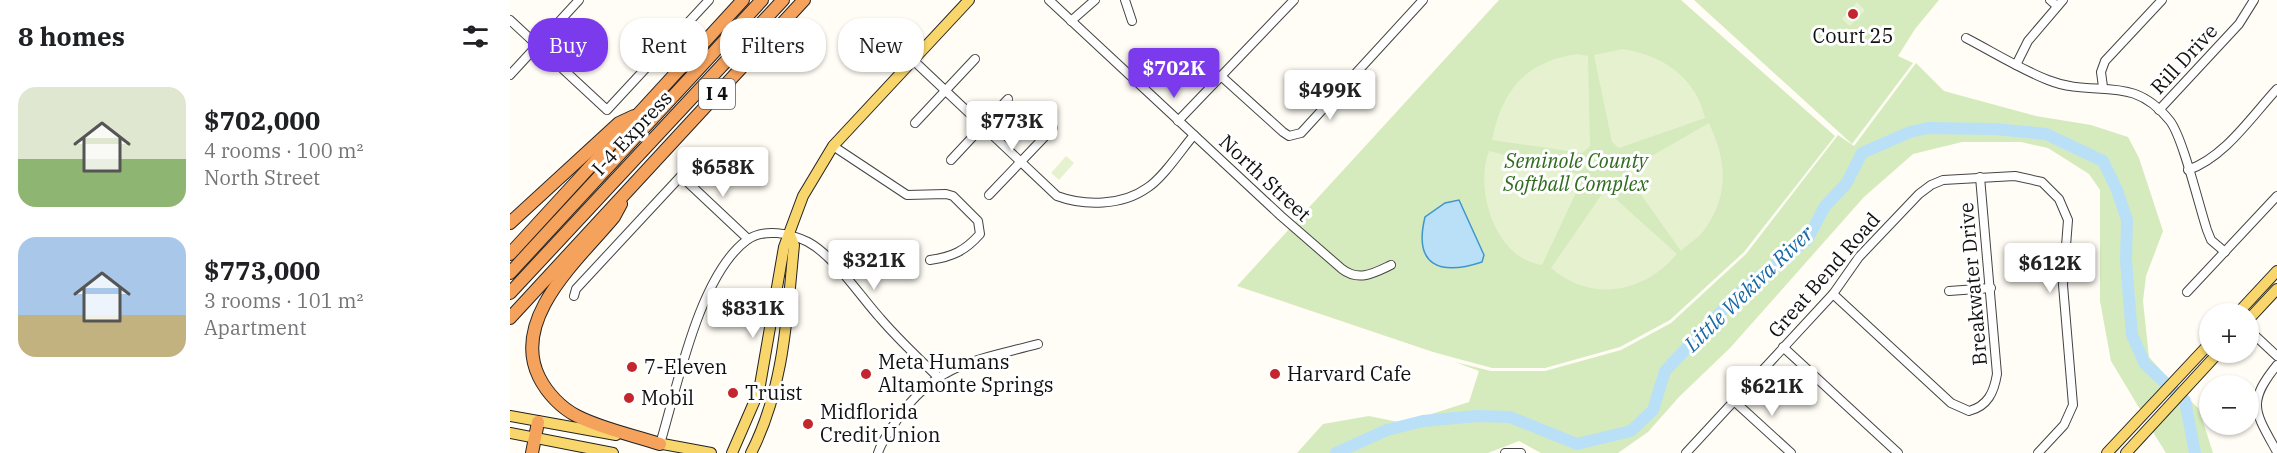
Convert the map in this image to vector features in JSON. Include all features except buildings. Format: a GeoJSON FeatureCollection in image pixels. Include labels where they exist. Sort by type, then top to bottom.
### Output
{"type":"FeatureCollection","features":[{"type":"Feature","properties":{"kind":"highway","name":"I 4"},"geometry":{"type":"LineString","coordinates":[[510,254],[743,0]]}},
{"type":"Feature","properties":{"kind":"highway","name":"I-4 Express"},"geometry":{"type":"LineString","coordinates":[[510,273],[762,0]]}},
{"type":"Feature","properties":{"kind":"highway","name":"I-4 Express"},"geometry":{"type":"LineString","coordinates":[[510,293],[783,0]]}},
{"type":"Feature","properties":{"kind":"highway","name":"I 4"},"geometry":{"type":"LineString","coordinates":[[510,318],[804,0]]}},
{"type":"Feature","properties":{"kind":"highway"},"geometry":{"type":"LineString","coordinates":[[510,223],[619,123],[638,115]]}},
{"type":"Feature","properties":{"kind":"highway"},"geometry":{"type":"LineString","coordinates":[[630,187],[614,217],[541,308],[534,323],[531,351],[534,367],[543,386],[571,413],[597,424],[660,444]]}},
{"type":"Feature","properties":{"kind":"highway"},"geometry":{"type":"LineString","coordinates":[[532,453],[538,422]]}},
{"type":"Feature","properties":{"kind":"main road"},"geometry":{"type":"LineString","coordinates":[[924,48],[969,0]]}},
{"type":"Feature","properties":{"kind":"main road"},"geometry":{"type":"LineString","coordinates":[[732,453],[759,391],[784,247],[803,196],[833,146],[902,72]]}},
{"type":"Feature","properties":{"kind":"main road"},"geometry":{"type":"LineString","coordinates":[[751,453],[772,404],[784,340],[794,245],[790,235]]}},
{"type":"Feature","properties":{"kind":"main road"},"geometry":{"type":"LineString","coordinates":[[2247,303],[2277,271]]}},
{"type":"Feature","properties":{"kind":"main road"},"geometry":{"type":"LineString","coordinates":[[2259,308],[2277,289]]}},
{"type":"Feature","properties":{"kind":"main road"},"geometry":{"type":"LineString","coordinates":[[2107,453],[2199,354]]}},
{"type":"Feature","properties":{"kind":"main road"},"geometry":{"type":"LineString","coordinates":[[2126,453],[2208,363]]}},
{"type":"Feature","properties":{"kind":"main road"},"geometry":{"type":"LineString","coordinates":[[510,416],[711,453]]}},
{"type":"Feature","properties":{"kind":"main road"},"geometry":{"type":"LineString","coordinates":[[510,433],[613,453]]}},
{"type":"Feature","properties":{"kind":"street"},"geometry":{"type":"LineString","coordinates":[[562,18],[579,0]]}},
{"type":"Feature","properties":{"kind":"street"},"geometry":{"type":"LineString","coordinates":[[566,72],[607,110],[709,0]]}},
{"type":"Feature","properties":{"kind":"street","name":"North Street"},"geometry":{"type":"LineString","coordinates":[[1049,0],[1281,216],[1349,275],[1365,276],[1391,265]]}},
{"type":"Feature","properties":{"kind":"street"},"geometry":{"type":"LineString","coordinates":[[1071,21],[1095,0]]}},
{"type":"Feature","properties":{"kind":"street"},"geometry":{"type":"LineString","coordinates":[[1125,0],[1132,21]]}},
{"type":"Feature","properties":{"kind":"street"},"geometry":{"type":"LineString","coordinates":[[1178,121],[1294,0]]}},
{"type":"Feature","properties":{"kind":"street"},"geometry":{"type":"LineString","coordinates":[[1221,76],[1292,140],[1423,0]]}},
{"type":"Feature","properties":{"kind":"street"},"geometry":{"type":"LineString","coordinates":[[2103,87],[2101,72],[2105,61],[2162,0]]}},
{"type":"Feature","properties":{"kind":"street","name":"Rill Drive"},"geometry":{"type":"LineString","coordinates":[[2159,110],[2239,24],[2254,0]]}},
{"type":"Feature","properties":{"kind":"street"},"geometry":{"type":"LineString","coordinates":[[2016,65],[2028,41],[2056,2]]}},
{"type":"Feature","properties":{"kind":"street"},"geometry":{"type":"LineString","coordinates":[[510,20],[528,37]]}},
{"type":"Feature","properties":{"kind":"street"},"geometry":{"type":"LineString","coordinates":[[1966,38],[2049,81],[2067,86],[2124,89],[2159,110],[2176,130],[2211,240],[2225,252]]}},
{"type":"Feature","properties":{"kind":"street"},"geometry":{"type":"LineString","coordinates":[[510,75],[528,55]]}},
{"type":"Feature","properties":{"kind":"street"},"geometry":{"type":"LineString","coordinates":[[915,123],[975,59]]}},
{"type":"Feature","properties":{"kind":"street"},"geometry":{"type":"LineString","coordinates":[[924,70],[1057,196],[1070,201],[1098,203],[1133,195],[1149,188],[1194,135]]}},
{"type":"Feature","properties":{"kind":"street"},"geometry":{"type":"LineString","coordinates":[[2188,170],[2202,165],[2216,155],[2277,89]]}},
{"type":"Feature","properties":{"kind":"street"},"geometry":{"type":"LineString","coordinates":[[951,160],[1008,99]]}},
{"type":"Feature","properties":{"kind":"street"},"geometry":{"type":"LineString","coordinates":[[989,195],[1053,128]]}},
{"type":"Feature","properties":{"kind":"street"},"geometry":{"type":"LineString","coordinates":[[833,146],[907,195],[946,194],[953,196],[978,221],[980,234],[957,254],[930,260]]}},
{"type":"Feature","properties":{"kind":"street"},"geometry":{"type":"LineString","coordinates":[[574,296],[576,289],[681,176],[748,239]]}},
{"type":"Feature","properties":{"kind":"street","name":"Great Bend Road"},"geometry":{"type":"LineString","coordinates":[[1686,453],[1833,294],[1859,257],[1919,194],[1930,185],[1943,180],[2015,176],[2042,182],[2059,199],[2068,220],[2063,285],[2073,405],[2064,425],[2038,453]]}},
{"type":"Feature","properties":{"kind":"street","name":"Breakwater Drive"},"geometry":{"type":"LineString","coordinates":[[1833,294],[1951,403],[1969,411],[1981,406],[1989,398],[1997,374],[1980,177]]}},
{"type":"Feature","properties":{"kind":"street"},"geometry":{"type":"LineString","coordinates":[[2187,292],[2277,196]]}},
{"type":"Feature","properties":{"kind":"street"},"geometry":{"type":"LineString","coordinates":[[660,444],[702,306],[729,260],[748,239],[774,232],[790,235],[809,243],[827,258],[885,325],[938,377]]}},
{"type":"Feature","properties":{"kind":"street"},"geometry":{"type":"LineString","coordinates":[[1949,291],[1990,288]]}},
{"type":"Feature","properties":{"kind":"street"},"geometry":{"type":"LineString","coordinates":[[2259,340],[2277,356]]}},
{"type":"Feature","properties":{"kind":"street"},"geometry":{"type":"LineString","coordinates":[[878,453],[881,444],[908,404],[927,383],[968,363],[1038,344]]}},
{"type":"Feature","properties":{"kind":"street"},"geometry":{"type":"LineString","coordinates":[[1783,347],[1898,453]]}},
{"type":"Feature","properties":{"kind":"street"},"geometry":{"type":"LineString","coordinates":[[2277,365],[2261,384],[2256,408],[2277,453]]}},
{"type":"Feature","properties":{"kind":"street"},"geometry":{"type":"LineString","coordinates":[[1734,401],[1791,453]]}},
{"type":"Feature","properties":{"kind":"street"},"geometry":{"type":"LineString","coordinates":[[1505,453],[1521,453]]}},
{"type":"Feature","properties":{"kind":"green space","name":"Seminole County Softball Complex"},"geometry":{"type":"Polygon","coordinates":[[[1499,0],[1681,0],[1835,136],[1744,252],[1670,320],[1620,347],[1545,368],[1492,368],[1433,352],[1237,286],[1499,0]]]}},
{"type":"Feature","properties":{"kind":"green space"},"geometry":{"type":"Polygon","coordinates":[[[1694,0],[1939,0],[1915,29],[1898,56],[1913,63],[1852,144],[1694,0]]]}},
{"type":"Feature","properties":{"kind":"green space","name":"Court 25"},"geometry":{"type":"Polygon","coordinates":[[[1857,2],[1865,10],[1850,26],[1842,19],[1857,2]]]}},
{"type":"Feature","properties":{"kind":"green space"},"geometry":{"type":"Polygon","coordinates":[[[1623,49],[1652,57],[1676,71],[1694,91],[1705,118],[1619,148],[1612,142],[1594,55],[1623,49]]]}},
{"type":"Feature","properties":{"kind":"green space"},"geometry":{"type":"Polygon","coordinates":[[[1578,54],[1588,56],[1590,146],[1582,153],[1492,140],[1502,106],[1519,81],[1544,63],[1578,54]]]}},
{"type":"Feature","properties":{"kind":"green space"},"geometry":{"type":"Polygon","coordinates":[[[1916,63],[1944,91],[2036,116],[2091,125],[2128,137],[2139,158],[2163,231],[2146,276],[2143,301],[2149,357],[2170,380],[2141,411],[2111,361],[2100,301],[2100,190],[2089,174],[2048,148],[2021,142],[1962,142],[1913,154],[1864,197],[1730,348],[1679,397],[1648,432],[1618,453],[1541,453],[1519,441],[1488,453],[1297,453],[1323,424],[1369,416],[1403,423],[1469,402],[1479,371],[1455,362],[1491,371],[1545,371],[1621,350],[1671,323],[1746,254],[1838,135],[1854,146],[1916,63]]]}},
{"type":"Feature","properties":{"kind":"green space"},"geometry":{"type":"Polygon","coordinates":[[[1709,123],[1722,163],[1722,189],[1719,202],[1705,229],[1681,251],[1627,175],[1629,169],[1709,123]]]}},
{"type":"Feature","properties":{"kind":"green space"},"geometry":{"type":"Polygon","coordinates":[[[1489,151],[1578,174],[1581,182],[1542,265],[1526,260],[1512,250],[1492,220],[1484,184],[1489,151]]]}},
{"type":"Feature","properties":{"kind":"green space"},"geometry":{"type":"Polygon","coordinates":[[[1066,156],[1074,163],[1059,180],[1051,173],[1066,156]]]}},
{"type":"Feature","properties":{"kind":"green space"},"geometry":{"type":"Polygon","coordinates":[[[1609,193],[1677,254],[1649,278],[1633,285],[1617,289],[1583,286],[1551,268],[1602,194],[1609,193]]]}},
{"type":"Feature","properties":{"kind":"green space"},"geometry":{"type":"Polygon","coordinates":[[[2184,394],[2199,409],[2199,435],[2207,435],[2213,453],[2166,453],[2151,429],[2184,394]]]}},
{"type":"Feature","properties":{"kind":"water"},"geometry":{"type":"Polygon","coordinates":[[[1459,200],[1484,255],[1482,262],[1454,268],[1442,267],[1433,263],[1423,247],[1422,234],[1425,217],[1445,203],[1459,200]]]}},
{"type":"Feature","properties":{"kind":"waterway","name":"Little Wekiva River"},"geometry":{"type":"LineString","coordinates":[[1336,453],[1387,430],[1423,421],[1477,416],[1510,417],[1577,444],[1631,431],[1653,410],[1665,371],[1741,291],[1807,240],[1825,206],[1846,184],[1862,153],[1910,132],[1928,128],[1995,129],[2046,134],[2103,161],[2117,190],[2127,220],[2126,261],[2132,335],[2145,364],[2185,401],[2195,453]]}},
{"type":"Feature","properties":{"kind":"place","name":"Court 25"},"geometry":{"type":"Point","coordinates":[1853,14]}},
{"type":"Feature","properties":{"kind":"place","name":"7-Eleven"},"geometry":{"type":"Point","coordinates":[632,367]}},
{"type":"Feature","properties":{"kind":"place","name":"Meta Humans Altamonte Springs"},"geometry":{"type":"Point","coordinates":[866,374]}},
{"type":"Feature","properties":{"kind":"place","name":"Harvard Cafe"},"geometry":{"type":"Point","coordinates":[1275,374]}},
{"type":"Feature","properties":{"kind":"place","name":"Truist"},"geometry":{"type":"Point","coordinates":[733,393]}},
{"type":"Feature","properties":{"kind":"place","name":"Mobil"},"geometry":{"type":"Point","coordinates":[629,398]}},
{"type":"Feature","properties":{"kind":"place","name":"Midflorida Credit Union"},"geometry":{"type":"Point","coordinates":[808,424]}}]}
